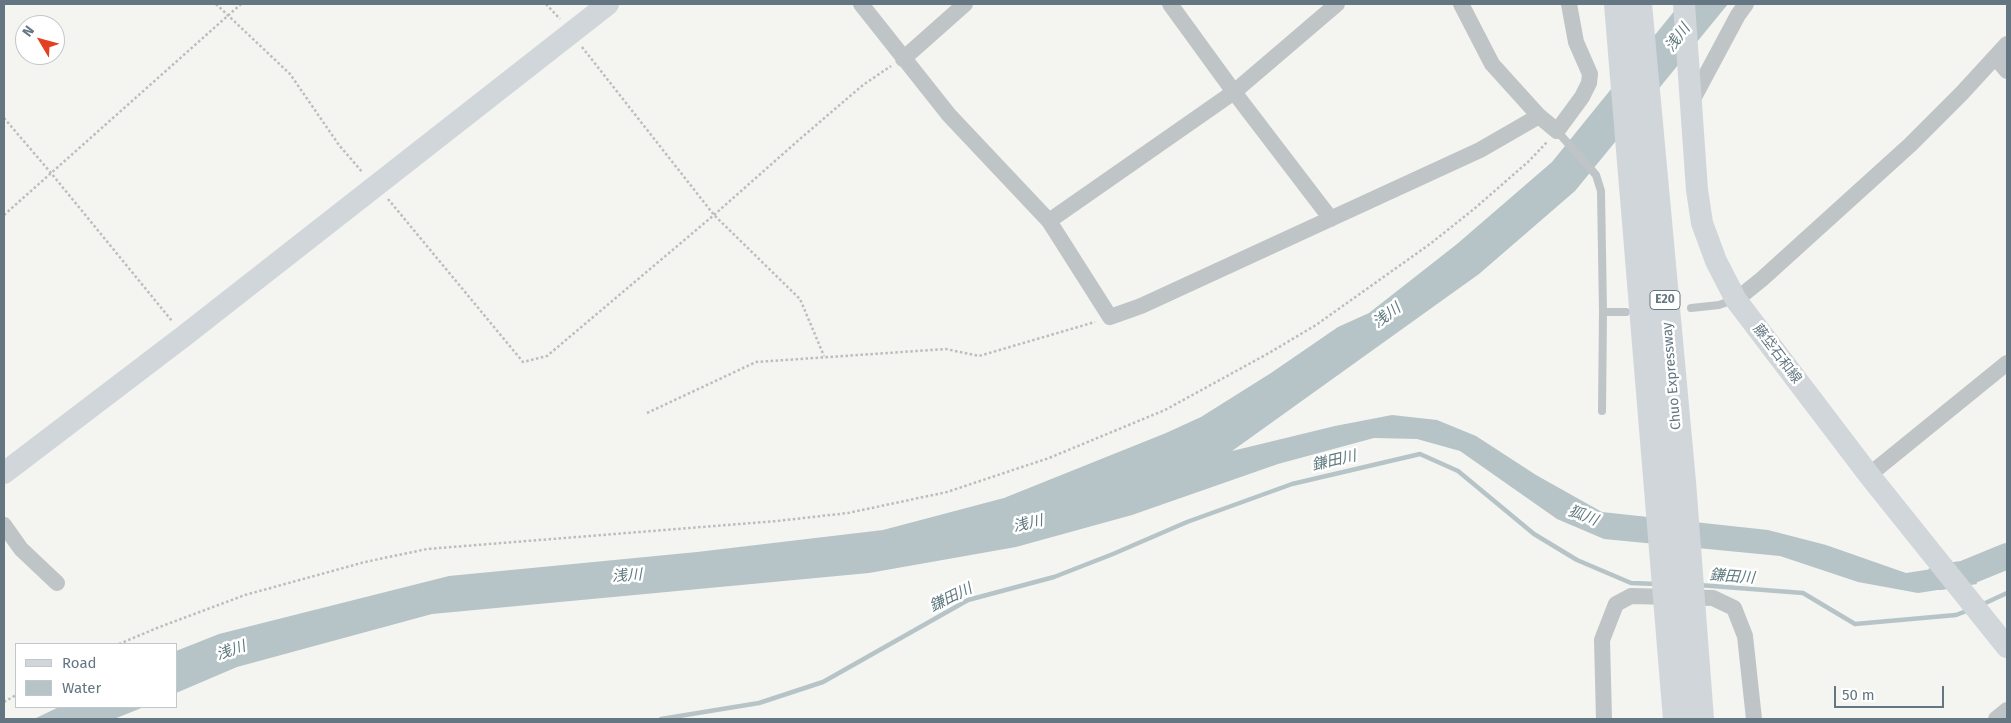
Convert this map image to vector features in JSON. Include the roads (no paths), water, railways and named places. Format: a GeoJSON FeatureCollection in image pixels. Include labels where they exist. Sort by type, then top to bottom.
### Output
{"type":"FeatureCollection","features":[{"type":"Feature","properties":{"kind":"highway","name":"Chuo Expressway"},"geometry":{"type":"LineString","coordinates":[[1625,5],[1648,118],[1679,610],[1677,719]]}},
{"type":"Feature","properties":{"kind":"highway","name":"Chuo Expressway"},"geometry":{"type":"LineString","coordinates":[[1625,5],[1629,142],[1670,481]]}},
{"type":"Feature","properties":{"kind":"highway","name":"Chuo Expressway"},"geometry":{"type":"LineString","coordinates":[[1679,610],[1700,719]]}},
{"type":"Feature","properties":{"kind":"street"},"geometry":{"type":"LineString","coordinates":[[4,473],[184,336],[608,4]]}},
{"type":"Feature","properties":{"kind":"street"},"geometry":{"type":"LineString","coordinates":[[861,4],[949,115],[1048,221],[1110,317],[1141,306],[1480,150],[1539,116]]}},
{"type":"Feature","properties":{"kind":"street"},"geometry":{"type":"LineString","coordinates":[[903,58],[965,4]]}},
{"type":"Feature","properties":{"kind":"street"},"geometry":{"type":"LineString","coordinates":[[1170,4],[1234,92],[1331,219]]}},
{"type":"Feature","properties":{"kind":"street"},"geometry":{"type":"LineString","coordinates":[[1048,221],[1234,92],[1337,4]]}},
{"type":"Feature","properties":{"kind":"street"},"geometry":{"type":"LineString","coordinates":[[1461,4],[1492,64],[1539,116],[1560,135],[1589,83],[1590,74],[1576,42],[1569,4]]}},
{"type":"Feature","properties":{"kind":"street","name":"藤垈石和線"},"geometry":{"type":"LineString","coordinates":[[1684,4],[1690,68],[1694,164],[1702,222],[1716,261],[1736,300],[1869,475],[2007,647]]}},
{"type":"Feature","properties":{"kind":"street"},"geometry":{"type":"LineString","coordinates":[[1692,101],[1738,15],[1746,4]]}},
{"type":"Feature","properties":{"kind":"street"},"geometry":{"type":"LineString","coordinates":[[1736,300],[1762,279],[1910,145],[2007,44]]}},
{"type":"Feature","properties":{"kind":"street"},"geometry":{"type":"LineString","coordinates":[[1995,57],[2007,71]]}},
{"type":"Feature","properties":{"kind":"street"},"geometry":{"type":"LineString","coordinates":[[1869,475],[2007,363]]}},
{"type":"Feature","properties":{"kind":"street"},"geometry":{"type":"LineString","coordinates":[[4,524],[21,549],[57,583]]}},
{"type":"Feature","properties":{"kind":"street"},"geometry":{"type":"LineString","coordinates":[[1604,719],[1602,640],[1616,604],[1631,596],[1713,598],[1734,608],[1745,636],[1754,719]]}},
{"type":"Feature","properties":{"kind":"street"},"geometry":{"type":"LineString","coordinates":[[1996,719],[2007,710]]}},
{"type":"Feature","properties":{"kind":"lane"},"geometry":{"type":"LineString","coordinates":[[1560,135],[1596,174],[1601,191],[1602,411]]}},
{"type":"Feature","properties":{"kind":"lane"},"geometry":{"type":"LineString","coordinates":[[1691,308],[1719,305],[1736,300]]}},
{"type":"Feature","properties":{"kind":"lane"},"geometry":{"type":"LineString","coordinates":[[1603,312],[1626,312]]}},
{"type":"Feature","properties":{"kind":"water","name":"浅川"},"geometry":{"type":"Polygon","coordinates":[[[1680,4],[1728,4],[1575,191],[1479,274],[1232,451],[1335,426],[1392,415],[1437,420],[1476,436],[1536,475],[1602,512],[1768,530],[1826,545],[1906,573],[1971,563],[1977,584],[1918,593],[1858,582],[1780,556],[1604,539],[1557,519],[1460,451],[1417,439],[1374,438],[1278,464],[1132,515],[1016,547],[869,573],[432,614],[237,667],[178,692],[178,650],[219,634],[449,576],[697,552],[883,530],[1004,498],[1201,417],[1271,373],[1338,327],[1369,313],[1457,244],[1552,162],[1680,4]]]}},
{"type":"Feature","properties":{"kind":"water"},"geometry":{"type":"Polygon","coordinates":[[[57,708],[142,708],[114,719],[34,719],[57,708]]]}},
{"type":"Feature","properties":{"kind":"waterway","name":"鎌田川"},"geometry":{"type":"LineString","coordinates":[[661,719],[759,703],[823,682],[968,600],[1054,577],[1187,522],[1292,484],[1420,454],[1458,471],[1534,534],[1577,560],[1631,583],[1657,584]]}},
{"type":"Feature","properties":{"kind":"waterway","name":"狐川"},"geometry":{"type":"LineString","coordinates":[[1939,577],[1963,574],[2007,556]]}},
{"type":"Feature","properties":{"kind":"waterway","name":"鎌田川"},"geometry":{"type":"LineString","coordinates":[[1699,585],[1803,593],[1855,624],[1956,615],[1969,610]]}},
{"type":"Feature","properties":{"kind":"waterway","name":"鎌田川"},"geometry":{"type":"LineString","coordinates":[[1981,605],[2007,593]]}}]}
